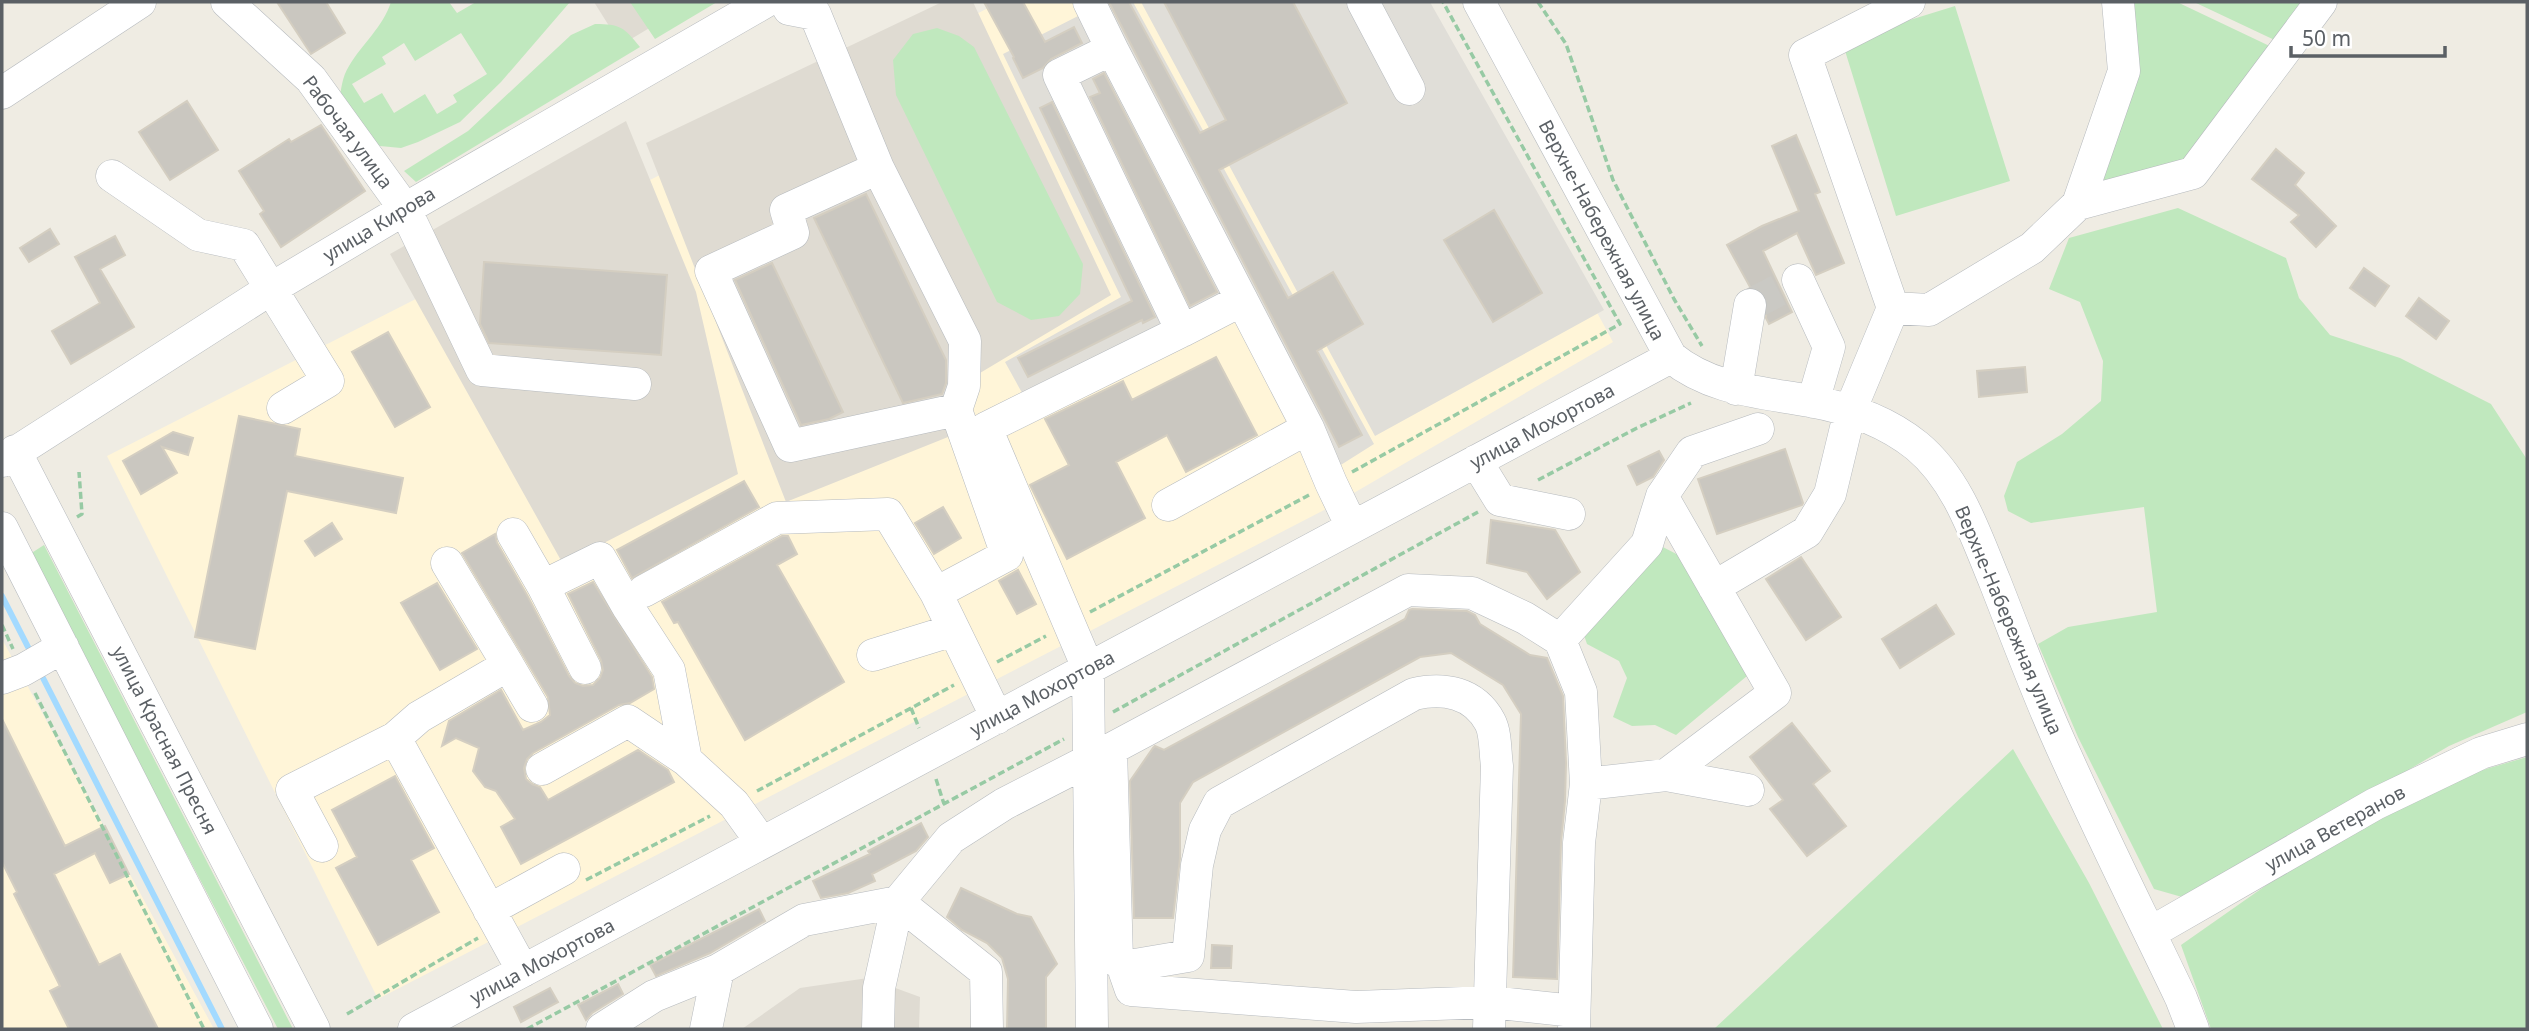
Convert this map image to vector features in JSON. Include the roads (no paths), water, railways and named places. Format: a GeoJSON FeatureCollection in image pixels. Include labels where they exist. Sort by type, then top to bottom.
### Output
{"type":"FeatureCollection","features":[{"type":"Feature","properties":{"kind":"street"},"geometry":{"type":"LineString","coordinates":[[2,93],[140,2]]}},
{"type":"Feature","properties":{"kind":"street","name":"Рабочая улица"},"geometry":{"type":"LineString","coordinates":[[227,2],[311,79],[405,209],[482,370],[635,384]]}},
{"type":"Feature","properties":{"kind":"street","name":"улица Кирова"},"geometry":{"type":"LineString","coordinates":[[9,456],[272,288],[765,2]]}},
{"type":"Feature","properties":{"kind":"street"},"geometry":{"type":"LineString","coordinates":[[785,2],[789,9],[815,14],[878,168],[965,341],[964,386],[956,410],[1007,555],[936,593]]}},
{"type":"Feature","properties":{"kind":"street"},"geometry":{"type":"LineString","coordinates":[[1088,2],[1308,428],[1352,527]]}},
{"type":"Feature","properties":{"kind":"street"},"geometry":{"type":"LineString","coordinates":[[1363,2],[1409,89]]}},
{"type":"Feature","properties":{"kind":"street","name":"Верхне-Набережная улица"},"geometry":{"type":"LineString","coordinates":[[1479,2],[1671,357],[1699,376],[1736,389],[1813,402],[1886,424],[1917,446],[1941,470],[1965,510],[2056,734],[2181,998],[2193,1029]]}},
{"type":"Feature","properties":{"kind":"street"},"geometry":{"type":"LineString","coordinates":[[1714,587],[1807,532],[1830,494],[1850,411],[1893,308],[1805,55],[1909,2]]}},
{"type":"Feature","properties":{"kind":"street"},"geometry":{"type":"LineString","coordinates":[[1893,308],[1929,310],[2032,248],[2078,204],[2124,71],[2118,2]]}},
{"type":"Feature","properties":{"kind":"street"},"geometry":{"type":"LineString","coordinates":[[2078,204],[2193,173],[2321,2]]}},
{"type":"Feature","properties":{"kind":"street"},"geometry":{"type":"LineString","coordinates":[[1112,49],[1059,75],[1182,331]]}},
{"type":"Feature","properties":{"kind":"street"},"geometry":{"type":"LineString","coordinates":[[878,168],[786,210],[793,233],[710,271],[790,446],[956,410]]}},
{"type":"Feature","properties":{"kind":"street"},"geometry":{"type":"LineString","coordinates":[[112,176],[198,234],[244,244],[328,381],[284,408]]}},
{"type":"Feature","properties":{"kind":"street"},"geometry":{"type":"LineString","coordinates":[[1798,280],[1829,347],[1813,402]]}},
{"type":"Feature","properties":{"kind":"street"},"geometry":{"type":"LineString","coordinates":[[1127,978],[1117,960],[1100,755],[1088,668],[986,428],[1242,300]]}},
{"type":"Feature","properties":{"kind":"street"},"geometry":{"type":"LineString","coordinates":[[1736,389],[1750,305]]}},
{"type":"Feature","properties":{"kind":"street","name":"улица Мохортова"},"geometry":{"type":"LineString","coordinates":[[414,1029],[1671,357]]}},
{"type":"Feature","properties":{"kind":"street"},"geometry":{"type":"LineString","coordinates":[[1168,505],[1308,428]]}},
{"type":"Feature","properties":{"kind":"street"},"geometry":{"type":"LineString","coordinates":[[1560,640],[1647,544],[1662,496],[1692,452],[1758,429]]}},
{"type":"Feature","properties":{"kind":"street","name":"улица Красная Пресня"},"geometry":{"type":"LineString","coordinates":[[9,456],[314,1029]]}},
{"type":"Feature","properties":{"kind":"street"},"geometry":{"type":"LineString","coordinates":[[1476,461],[1500,500],[1569,513]]}},
{"type":"Feature","properties":{"kind":"street"},"geometry":{"type":"LineString","coordinates":[[1662,496],[1775,692],[1666,775]]}},
{"type":"Feature","properties":{"kind":"street"},"geometry":{"type":"LineString","coordinates":[[643,590],[777,517],[888,514],[936,593],[997,718]]}},
{"type":"Feature","properties":{"kind":"street"},"geometry":{"type":"LineString","coordinates":[[2,527],[257,1029]]}},
{"type":"Feature","properties":{"kind":"street"},"geometry":{"type":"LineString","coordinates":[[513,534],[585,668]]}},
{"type":"Feature","properties":{"kind":"street"},"geometry":{"type":"LineString","coordinates":[[543,586],[600,558],[668,670],[686,760]]}},
{"type":"Feature","properties":{"kind":"street"},"geometry":{"type":"LineString","coordinates":[[447,563],[532,706]]}},
{"type":"Feature","properties":{"kind":"street"},"geometry":{"type":"LineString","coordinates":[[878,1029],[879,988],[898,902],[951,838],[1004,804],[1408,590],[1472,593],[1525,618],[1560,640],[1581,692],[1586,784],[1579,843],[1574,1020],[1356,1007],[1127,978]]}},
{"type":"Feature","properties":{"kind":"street"},"geometry":{"type":"LineString","coordinates":[[873,655],[954,630]]}},
{"type":"Feature","properties":{"kind":"street"},"geometry":{"type":"LineString","coordinates":[[12,674],[63,647]]}},
{"type":"Feature","properties":{"kind":"street"},"geometry":{"type":"LineString","coordinates":[[322,846],[292,790],[395,738],[419,717],[508,665]]}},
{"type":"Feature","properties":{"kind":"street"},"geometry":{"type":"LineString","coordinates":[[1092,982],[1127,978],[1188,956],[1197,865],[1205,830],[1219,803],[1414,694],[1433,689],[1454,691],[1478,706],[1491,724],[1497,766],[1490,1016]]}},
{"type":"Feature","properties":{"kind":"street"},"geometry":{"type":"LineString","coordinates":[[542,769],[628,721],[686,760],[734,804],[762,843]]}},
{"type":"Feature","properties":{"kind":"street"},"geometry":{"type":"LineString","coordinates":[[395,738],[523,971]]}},
{"type":"Feature","properties":{"kind":"street","name":"улица Ветеранов"},"geometry":{"type":"LineString","coordinates":[[2150,933],[2375,804],[2482,753],[2527,739]]}},
{"type":"Feature","properties":{"kind":"street"},"geometry":{"type":"LineString","coordinates":[[1092,1029],[1100,755]]}},
{"type":"Feature","properties":{"kind":"street"},"geometry":{"type":"LineString","coordinates":[[1586,784],[1666,775],[1748,790]]}},
{"type":"Feature","properties":{"kind":"street"},"geometry":{"type":"LineString","coordinates":[[494,918],[574,875]]}},
{"type":"Feature","properties":{"kind":"street"},"geometry":{"type":"LineString","coordinates":[[602,1029],[654,996],[718,970],[804,920],[898,902],[986,972],[987,1029]]}},
{"type":"Feature","properties":{"kind":"street"},"geometry":{"type":"LineString","coordinates":[[706,1029],[718,970]]}},
{"type":"Feature","properties":{"kind":"waterway"},"geometry":{"type":"LineString","coordinates":[[2,596],[28,647]]}},
{"type":"Feature","properties":{"kind":"waterway"},"geometry":{"type":"LineString","coordinates":[[43,678],[222,1029]]}},
{"type":"Feature","properties":{"kind":"tunnel"},"geometry":{"type":"LineString","coordinates":[[1750,305],[1798,280]]}}]}
